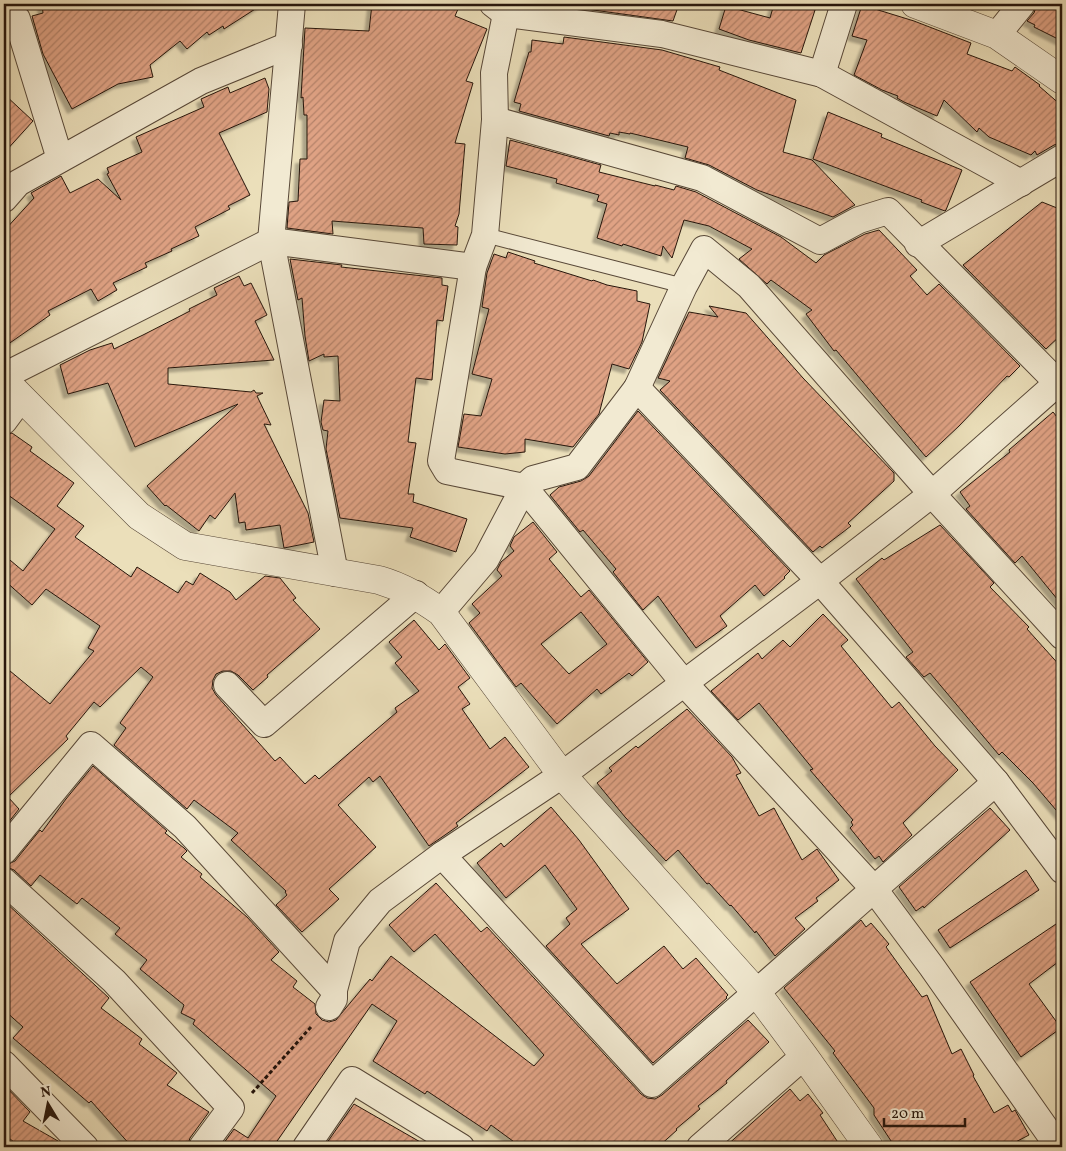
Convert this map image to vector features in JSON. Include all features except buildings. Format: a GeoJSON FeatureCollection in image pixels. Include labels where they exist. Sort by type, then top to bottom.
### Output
{"type":"FeatureCollection","features":[{"type":"Feature","properties":{"kind":"street"},"geometry":{"type":"LineString","coordinates":[[292,4],[271,241],[335,573]]}},
{"type":"Feature","properties":{"kind":"street"},"geometry":{"type":"LineString","coordinates":[[822,74],[844,4]]}},
{"type":"Feature","properties":{"kind":"street"},"geometry":{"type":"LineString","coordinates":[[915,4],[997,35],[1062,80]]}},
{"type":"Feature","properties":{"kind":"street"},"geometry":{"type":"LineString","coordinates":[[997,35],[1022,4]]}},
{"type":"Feature","properties":{"kind":"street"},"geometry":{"type":"LineString","coordinates":[[1021,183],[822,74],[662,34],[500,9],[494,73],[495,120],[485,235],[473,267],[441,462],[447,471],[524,487],[684,683],[874,889],[932,967],[1053,1139],[1062,1143]]}},
{"type":"Feature","properties":{"kind":"street"},"geometry":{"type":"LineString","coordinates":[[4,11],[17,19],[60,160]]}},
{"type":"Feature","properties":{"kind":"street"},"geometry":{"type":"LineString","coordinates":[[4,199],[18,183],[201,81],[289,46]]}},
{"type":"Feature","properties":{"kind":"street"},"geometry":{"type":"LineString","coordinates":[[332,999],[347,941],[380,901],[442,855],[562,775],[820,582],[932,494],[1060,381],[918,244],[888,211],[859,220],[820,240],[702,178],[495,120]]}},
{"type":"Feature","properties":{"kind":"street"},"geometry":{"type":"LineString","coordinates":[[918,244],[1062,158]]}},
{"type":"Feature","properties":{"kind":"street"},"geometry":{"type":"LineString","coordinates":[[4,376],[271,241],[473,267]]}},
{"type":"Feature","properties":{"kind":"street"},"geometry":{"type":"LineString","coordinates":[[441,612],[486,559],[524,487],[533,479],[577,467],[637,388],[684,286],[704,249],[749,286],[932,494],[1062,636]]}},
{"type":"Feature","properties":{"kind":"street"},"geometry":{"type":"LineString","coordinates":[[637,388],[820,582],[996,782],[1062,870]]}},
{"type":"Feature","properties":{"kind":"street"},"geometry":{"type":"LineString","coordinates":[[12,389],[139,516],[184,546],[379,580],[397,585],[416,594],[441,612],[562,775],[757,993],[869,1147]]}},
{"type":"Feature","properties":{"kind":"street"},"geometry":{"type":"LineString","coordinates":[[4,421],[12,389]]}},
{"type":"Feature","properties":{"kind":"street"},"geometry":{"type":"LineString","coordinates":[[227,685],[264,724],[416,594]]}},
{"type":"Feature","properties":{"kind":"street"},"geometry":{"type":"LineString","coordinates":[[4,851],[91,745],[185,827],[332,999]]}},
{"type":"Feature","properties":{"kind":"street"},"geometry":{"type":"LineString","coordinates":[[442,855],[652,1084],[996,782]]}},
{"type":"Feature","properties":{"kind":"street"},"geometry":{"type":"LineString","coordinates":[[4,881],[114,981],[236,1106],[202,1147]]}},
{"type":"Feature","properties":{"kind":"street"},"geometry":{"type":"LineString","coordinates":[[700,1147],[804,1056]]}},
{"type":"Feature","properties":{"kind":"street"},"geometry":{"type":"LineString","coordinates":[[4,1064],[85,1147]]}},
{"type":"Feature","properties":{"kind":"street"},"geometry":{"type":"LineString","coordinates":[[306,1147],[352,1080],[461,1147]]}},
{"type":"Feature","properties":{"kind":"lane"},"geometry":{"type":"LineString","coordinates":[[485,235],[684,286]]}},
{"type":"Feature","properties":{"kind":"path"},"geometry":{"type":"LineString","coordinates":[[236,1106],[332,999]]}}]}
